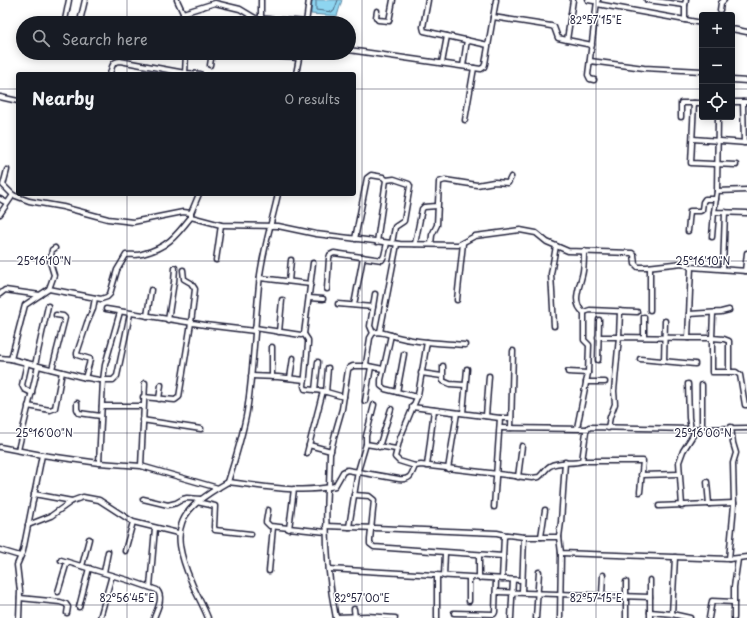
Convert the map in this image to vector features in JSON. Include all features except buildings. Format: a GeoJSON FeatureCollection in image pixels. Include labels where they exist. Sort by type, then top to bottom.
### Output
{"type":"FeatureCollection","features":[{"type":"Feature","properties":{"kind":"street"},"geometry":{"type":"LineString","coordinates":[[66,16],[69,0]]}},
{"type":"Feature","properties":{"kind":"street"},"geometry":{"type":"LineString","coordinates":[[81,16],[85,0]]}},
{"type":"Feature","properties":{"kind":"street"},"geometry":{"type":"LineString","coordinates":[[177,0],[183,16]]}},
{"type":"Feature","properties":{"kind":"street"},"geometry":{"type":"LineString","coordinates":[[261,0],[262,16]]}},
{"type":"Feature","properties":{"kind":"street"},"geometry":{"type":"LineString","coordinates":[[307,16],[309,0]]}},
{"type":"Feature","properties":{"kind":"street"},"geometry":{"type":"LineString","coordinates":[[377,12],[376,17],[378,20],[389,21],[394,0]]}},
{"type":"Feature","properties":{"kind":"street"},"geometry":{"type":"LineString","coordinates":[[428,0],[423,27],[424,31],[488,44]]}},
{"type":"Feature","properties":{"kind":"street"},"geometry":{"type":"LineString","coordinates":[[356,51],[481,69],[484,67],[496,0]]}},
{"type":"Feature","properties":{"kind":"street"},"geometry":{"type":"LineString","coordinates":[[567,40],[573,0]]}},
{"type":"Feature","properties":{"kind":"street"},"geometry":{"type":"LineString","coordinates":[[588,0],[699,23]]}},
{"type":"Feature","properties":{"kind":"street"},"geometry":{"type":"LineString","coordinates":[[647,0],[685,5]]}},
{"type":"Feature","properties":{"kind":"street"},"geometry":{"type":"LineString","coordinates":[[684,20],[686,0]]}},
{"type":"Feature","properties":{"kind":"street"},"geometry":{"type":"LineString","coordinates":[[720,10],[721,3],[724,0]]}},
{"type":"Feature","properties":{"kind":"street"},"geometry":{"type":"LineString","coordinates":[[594,80],[588,78],[596,1]]}},
{"type":"Feature","properties":{"kind":"street"},"geometry":{"type":"LineString","coordinates":[[183,13],[222,2],[240,9],[249,16]]}},
{"type":"Feature","properties":{"kind":"street"},"geometry":{"type":"LineString","coordinates":[[494,17],[551,26],[554,28],[558,38],[592,45]]}},
{"type":"Feature","properties":{"kind":"street"},"geometry":{"type":"LineString","coordinates":[[735,30],[747,32]]}},
{"type":"Feature","properties":{"kind":"street"},"geometry":{"type":"LineString","coordinates":[[442,63],[447,36]]}},
{"type":"Feature","properties":{"kind":"street"},"geometry":{"type":"LineString","coordinates":[[463,66],[467,40]]}},
{"type":"Feature","properties":{"kind":"street"},"geometry":{"type":"LineString","coordinates":[[185,72],[186,60]]}},
{"type":"Feature","properties":{"kind":"street"},"geometry":{"type":"LineString","coordinates":[[210,65],[211,60]]}},
{"type":"Feature","properties":{"kind":"street"},"geometry":{"type":"LineString","coordinates":[[296,72],[299,60]]}},
{"type":"Feature","properties":{"kind":"street"},"geometry":{"type":"LineString","coordinates":[[111,72],[113,63],[120,61],[175,72]]}},
{"type":"Feature","properties":{"kind":"street"},"geometry":{"type":"LineString","coordinates":[[590,61],[644,68],[699,71]]}},
{"type":"Feature","properties":{"kind":"street"},"geometry":{"type":"LineString","coordinates":[[465,120],[474,68]]}},
{"type":"Feature","properties":{"kind":"street"},"geometry":{"type":"LineString","coordinates":[[735,80],[747,81]]}},
{"type":"Feature","properties":{"kind":"street"},"geometry":{"type":"LineString","coordinates":[[0,97],[16,101]]}},
{"type":"Feature","properties":{"kind":"street"},"geometry":{"type":"LineString","coordinates":[[693,139],[746,143],[745,102]]}},
{"type":"Feature","properties":{"kind":"street"},"geometry":{"type":"LineString","coordinates":[[681,117],[681,103],[699,103]]}},
{"type":"Feature","properties":{"kind":"street"},"geometry":{"type":"LineString","coordinates":[[694,103],[691,163],[736,165]]}},
{"type":"Feature","properties":{"kind":"street"},"geometry":{"type":"LineString","coordinates":[[712,237],[717,191],[718,120]]}},
{"type":"Feature","properties":{"kind":"street"},"geometry":{"type":"LineString","coordinates":[[7,170],[4,185],[13,195],[29,201],[63,207],[108,219],[133,222],[183,212],[191,215],[194,219],[221,225],[271,226],[316,234],[397,244],[458,245],[475,236],[520,230],[536,233],[547,242],[568,251],[632,253],[634,255],[636,266],[650,267],[682,263],[691,267],[746,271],[747,254]]}},
{"type":"Feature","properties":{"kind":"street"},"geometry":{"type":"LineString","coordinates":[[327,289],[329,258],[331,254],[334,253],[380,260],[384,259],[396,225],[403,223],[404,221],[410,186],[409,184],[394,179],[386,180],[383,177],[371,175],[367,178],[354,239]]}},
{"type":"Feature","properties":{"kind":"street"},"geometry":{"type":"LineString","coordinates":[[431,244],[432,235],[437,225],[439,182],[442,180],[481,185],[494,182],[508,183],[511,178]]}},
{"type":"Feature","properties":{"kind":"street"},"geometry":{"type":"LineString","coordinates":[[377,242],[386,180]]}},
{"type":"Feature","properties":{"kind":"street"},"geometry":{"type":"LineString","coordinates":[[717,191],[747,190]]}},
{"type":"Feature","properties":{"kind":"street"},"geometry":{"type":"LineString","coordinates":[[0,214],[13,195]]}},
{"type":"Feature","properties":{"kind":"street"},"geometry":{"type":"LineString","coordinates":[[49,289],[95,298],[104,298],[110,294],[117,270],[126,254],[140,255],[166,245],[172,240],[191,215],[198,196]]}},
{"type":"Feature","properties":{"kind":"street"},"geometry":{"type":"LineString","coordinates":[[228,482],[239,447],[246,413],[260,278],[264,253],[278,196]]}},
{"type":"Feature","properties":{"kind":"street"},"geometry":{"type":"LineString","coordinates":[[0,199],[7,203]]}},
{"type":"Feature","properties":{"kind":"street"},"geometry":{"type":"LineString","coordinates":[[688,231],[690,211],[702,210],[705,199],[716,199]]}},
{"type":"Feature","properties":{"kind":"street"},"geometry":{"type":"LineString","coordinates":[[415,244],[422,209],[424,207],[437,206]]}},
{"type":"Feature","properties":{"kind":"street"},"geometry":{"type":"LineString","coordinates":[[714,212],[747,213]]}},
{"type":"Feature","properties":{"kind":"street"},"geometry":{"type":"LineString","coordinates":[[723,270],[725,212]]}},
{"type":"Feature","properties":{"kind":"street"},"geometry":{"type":"LineString","coordinates":[[216,260],[221,225]]}},
{"type":"Feature","properties":{"kind":"street"},"geometry":{"type":"LineString","coordinates":[[457,300],[463,243]]}},
{"type":"Feature","properties":{"kind":"street"},"geometry":{"type":"LineString","coordinates":[[380,332],[397,244]]}},
{"type":"Feature","properties":{"kind":"street"},"geometry":{"type":"LineString","coordinates":[[554,326],[551,274],[556,246]]}},
{"type":"Feature","properties":{"kind":"street"},"geometry":{"type":"LineString","coordinates":[[11,359],[25,305],[49,289],[54,275],[50,262],[52,250],[55,248]]}},
{"type":"Feature","properties":{"kind":"street"},"geometry":{"type":"LineString","coordinates":[[577,428],[588,373],[589,345],[584,340],[585,315],[580,309],[577,297],[583,272],[584,251]]}},
{"type":"Feature","properties":{"kind":"street"},"geometry":{"type":"LineString","coordinates":[[354,305],[363,257]]}},
{"type":"Feature","properties":{"kind":"street"},"geometry":{"type":"LineString","coordinates":[[289,281],[291,260]]}},
{"type":"Feature","properties":{"kind":"street"},"geometry":{"type":"LineString","coordinates":[[314,263],[304,334],[308,340],[305,389],[344,397]]}},
{"type":"Feature","properties":{"kind":"street"},"geometry":{"type":"LineString","coordinates":[[650,267],[650,310]]}},
{"type":"Feature","properties":{"kind":"street"},"geometry":{"type":"LineString","coordinates":[[688,338],[691,267]]}},
{"type":"Feature","properties":{"kind":"street"},"geometry":{"type":"LineString","coordinates":[[168,320],[175,268]]}},
{"type":"Feature","properties":{"kind":"street"},"geometry":{"type":"LineString","coordinates":[[143,397],[175,400],[179,397],[192,323],[195,289],[191,283],[184,279],[183,270]]}},
{"type":"Feature","properties":{"kind":"street"},"geometry":{"type":"LineString","coordinates":[[260,278],[311,284]]}},
{"type":"Feature","properties":{"kind":"street"},"geometry":{"type":"LineString","coordinates":[[0,294],[5,290],[40,295]]}},
{"type":"Feature","properties":{"kind":"street"},"geometry":{"type":"LineString","coordinates":[[147,316],[152,290]]}},
{"type":"Feature","properties":{"kind":"street"},"geometry":{"type":"LineString","coordinates":[[373,333],[370,326],[375,294]]}},
{"type":"Feature","properties":{"kind":"street"},"geometry":{"type":"LineString","coordinates":[[84,378],[90,359],[78,355],[77,353],[86,323],[93,309],[95,298]]}},
{"type":"Feature","properties":{"kind":"street"},"geometry":{"type":"LineString","coordinates":[[309,298],[324,298]]}},
{"type":"Feature","properties":{"kind":"street"},"geometry":{"type":"LineString","coordinates":[[279,332],[282,300]]}},
{"type":"Feature","properties":{"kind":"street"},"geometry":{"type":"LineString","coordinates":[[338,304],[373,307]]}},
{"type":"Feature","properties":{"kind":"street"},"geometry":{"type":"LineString","coordinates":[[18,450],[32,393],[48,306]]}},
{"type":"Feature","properties":{"kind":"street"},"geometry":{"type":"LineString","coordinates":[[106,309],[168,320],[301,335],[304,334]]}},
{"type":"Feature","properties":{"kind":"street"},"geometry":{"type":"LineString","coordinates":[[584,312],[587,310],[638,312]]}},
{"type":"Feature","properties":{"kind":"street"},"geometry":{"type":"LineString","coordinates":[[689,314],[713,313],[729,310]]}},
{"type":"Feature","properties":{"kind":"street"},"geometry":{"type":"LineString","coordinates":[[608,428],[615,404],[614,391],[620,311]]}},
{"type":"Feature","properties":{"kind":"street"},"geometry":{"type":"LineString","coordinates":[[99,463],[105,365],[120,312]]}},
{"type":"Feature","properties":{"kind":"street"},"geometry":{"type":"LineString","coordinates":[[713,313],[712,372],[736,372],[740,375],[745,405],[747,405]]}},
{"type":"Feature","properties":{"kind":"street"},"geometry":{"type":"LineString","coordinates":[[0,358],[11,359],[84,378],[113,380],[117,376],[130,314]]}},
{"type":"Feature","properties":{"kind":"street"},"geometry":{"type":"LineString","coordinates":[[52,369],[65,318],[63,316],[56,315]]}},
{"type":"Feature","properties":{"kind":"street"},"geometry":{"type":"LineString","coordinates":[[644,317],[644,337]]}},
{"type":"Feature","properties":{"kind":"street"},"geometry":{"type":"LineString","coordinates":[[598,360],[599,320]]}},
{"type":"Feature","properties":{"kind":"street"},"geometry":{"type":"LineString","coordinates":[[664,361],[665,321]]}},
{"type":"Feature","properties":{"kind":"street"},"geometry":{"type":"LineString","coordinates":[[373,333],[380,332],[415,341],[465,345]]}},
{"type":"Feature","properties":{"kind":"street"},"geometry":{"type":"LineString","coordinates":[[365,401],[370,367],[366,361],[370,338],[373,333]]}},
{"type":"Feature","properties":{"kind":"street"},"geometry":{"type":"LineString","coordinates":[[391,335],[383,369],[381,386],[385,389],[417,397]]}},
{"type":"Feature","properties":{"kind":"street"},"geometry":{"type":"LineString","coordinates":[[598,337],[712,338],[728,340],[729,372]]}},
{"type":"Feature","properties":{"kind":"street"},"geometry":{"type":"LineString","coordinates":[[427,342],[417,397],[396,449],[394,457],[396,459],[415,466],[427,466],[518,477],[539,477],[548,466],[565,462],[643,461],[640,492]]}},
{"type":"Feature","properties":{"kind":"street"},"geometry":{"type":"LineString","coordinates":[[272,347],[272,377]]}},
{"type":"Feature","properties":{"kind":"street"},"geometry":{"type":"LineString","coordinates":[[511,428],[513,351]]}},
{"type":"Feature","properties":{"kind":"street"},"geometry":{"type":"LineString","coordinates":[[397,392],[404,354]]}},
{"type":"Feature","properties":{"kind":"street"},"geometry":{"type":"LineString","coordinates":[[290,378],[293,358]]}},
{"type":"Feature","properties":{"kind":"street"},"geometry":{"type":"LineString","coordinates":[[640,359],[695,364]]}},
{"type":"Feature","properties":{"kind":"street"},"geometry":{"type":"LineString","coordinates":[[315,390],[318,362]]}},
{"type":"Feature","properties":{"kind":"street"},"geometry":{"type":"LineString","coordinates":[[27,363],[22,385],[24,389],[32,393]]}},
{"type":"Feature","properties":{"kind":"street"},"geometry":{"type":"LineString","coordinates":[[383,369],[353,366],[349,368],[342,409],[329,464],[326,532],[330,590],[336,618],[395,618]]}},
{"type":"Feature","properties":{"kind":"street"},"geometry":{"type":"LineString","coordinates":[[443,366],[443,382],[466,385]]}},
{"type":"Feature","properties":{"kind":"street"},"geometry":{"type":"LineString","coordinates":[[307,453],[325,392],[328,368]]}},
{"type":"Feature","properties":{"kind":"street"},"geometry":{"type":"LineString","coordinates":[[463,413],[467,369]]}},
{"type":"Feature","properties":{"kind":"street"},"geometry":{"type":"LineString","coordinates":[[28,406],[50,410],[55,408],[62,372]]}},
{"type":"Feature","properties":{"kind":"street"},"geometry":{"type":"LineString","coordinates":[[568,372],[588,373]]}},
{"type":"Feature","properties":{"kind":"street"},"geometry":{"type":"LineString","coordinates":[[421,373],[442,376]]}},
{"type":"Feature","properties":{"kind":"street"},"geometry":{"type":"LineString","coordinates":[[251,376],[305,380]]}},
{"type":"Feature","properties":{"kind":"street"},"geometry":{"type":"LineString","coordinates":[[486,416],[490,376]]}},
{"type":"Feature","properties":{"kind":"street"},"geometry":{"type":"LineString","coordinates":[[586,382],[605,382]]}},
{"type":"Feature","properties":{"kind":"street"},"geometry":{"type":"LineString","coordinates":[[140,466],[144,383]]}},
{"type":"Feature","properties":{"kind":"street"},"geometry":{"type":"LineString","coordinates":[[688,384],[689,418],[691,429]]}},
{"type":"Feature","properties":{"kind":"street"},"geometry":{"type":"LineString","coordinates":[[159,398],[161,385]]}},
{"type":"Feature","properties":{"kind":"street"},"geometry":{"type":"LineString","coordinates":[[702,385],[702,429]]}},
{"type":"Feature","properties":{"kind":"street"},"geometry":{"type":"LineString","coordinates":[[77,403],[79,413],[102,416]]}},
{"type":"Feature","properties":{"kind":"street"},"geometry":{"type":"LineString","coordinates":[[349,527],[358,471],[366,444],[366,436],[374,405]]}},
{"type":"Feature","properties":{"kind":"street"},"geometry":{"type":"LineString","coordinates":[[102,406],[142,406]]}},
{"type":"Feature","properties":{"kind":"street"},"geometry":{"type":"LineString","coordinates":[[412,407],[500,418],[511,418]]}},
{"type":"Feature","properties":{"kind":"street"},"geometry":{"type":"LineString","coordinates":[[379,447],[391,409]]}},
{"type":"Feature","properties":{"kind":"street"},"geometry":{"type":"LineString","coordinates":[[427,466],[434,410]]}},
{"type":"Feature","properties":{"kind":"street"},"geometry":{"type":"LineString","coordinates":[[448,469],[457,413]]}},
{"type":"Feature","properties":{"kind":"street"},"geometry":{"type":"LineString","coordinates":[[494,507],[500,418]]}},
{"type":"Feature","properties":{"kind":"street"},"geometry":{"type":"LineString","coordinates":[[142,420],[201,429]]}},
{"type":"Feature","properties":{"kind":"street"},"geometry":{"type":"LineString","coordinates":[[729,559],[734,503],[733,463],[736,453],[731,427]]}},
{"type":"Feature","properties":{"kind":"street"},"geometry":{"type":"LineString","coordinates":[[500,428],[747,428]]}},
{"type":"Feature","properties":{"kind":"street"},"geometry":{"type":"LineString","coordinates":[[582,461],[587,429]]}},
{"type":"Feature","properties":{"kind":"street"},"geometry":{"type":"LineString","coordinates":[[682,506],[679,462],[683,451],[697,429]]}},
{"type":"Feature","properties":{"kind":"street"},"geometry":{"type":"LineString","coordinates":[[366,444],[396,449]]}},
{"type":"Feature","properties":{"kind":"street"},"geometry":{"type":"LineString","coordinates":[[309,445],[331,451]]}},
{"type":"Feature","properties":{"kind":"street"},"geometry":{"type":"LineString","coordinates":[[518,477],[522,446]]}},
{"type":"Feature","properties":{"kind":"street"},"geometry":{"type":"LineString","coordinates":[[0,447],[99,463],[140,466],[218,488]]}},
{"type":"Feature","properties":{"kind":"street"},"geometry":{"type":"LineString","coordinates":[[20,618],[17,566],[23,551],[42,455]]}},
{"type":"Feature","properties":{"kind":"street"},"geometry":{"type":"LineString","coordinates":[[560,618],[561,553],[558,537],[561,522],[565,462]]}},
{"type":"Feature","properties":{"kind":"street"},"geometry":{"type":"LineString","coordinates":[[208,618],[184,563],[178,533],[186,514],[199,500],[228,482],[306,490],[334,486],[342,472],[347,470],[407,479],[411,477],[415,466]]}},
{"type":"Feature","properties":{"kind":"street"},"geometry":{"type":"LineString","coordinates":[[641,475],[679,474]]}},
{"type":"Feature","properties":{"kind":"street"},"geometry":{"type":"LineString","coordinates":[[707,482],[709,504]]}},
{"type":"Feature","properties":{"kind":"street"},"geometry":{"type":"LineString","coordinates":[[289,528],[294,489]]}},
{"type":"Feature","properties":{"kind":"street"},"geometry":{"type":"LineString","coordinates":[[34,494],[72,501]]}},
{"type":"Feature","properties":{"kind":"street"},"geometry":{"type":"LineString","coordinates":[[354,494],[369,496],[374,500],[370,544],[374,547],[503,556]]}},
{"type":"Feature","properties":{"kind":"street"},"geometry":{"type":"LineString","coordinates":[[28,524],[50,516],[72,501],[82,497],[99,500],[134,522],[178,533]]}},
{"type":"Feature","properties":{"kind":"street"},"geometry":{"type":"LineString","coordinates":[[144,499],[168,505],[187,498],[199,500],[215,506],[215,530],[251,534]]}},
{"type":"Feature","properties":{"kind":"street"},"geometry":{"type":"LineString","coordinates":[[659,506],[734,503]]}},
{"type":"Feature","properties":{"kind":"street"},"geometry":{"type":"LineString","coordinates":[[268,510],[267,524],[273,527],[326,532]]}},
{"type":"Feature","properties":{"kind":"street"},"geometry":{"type":"LineString","coordinates":[[541,537],[545,510]]}},
{"type":"Feature","properties":{"kind":"street"},"geometry":{"type":"LineString","coordinates":[[125,551],[134,522]]}},
{"type":"Feature","properties":{"kind":"street"},"geometry":{"type":"LineString","coordinates":[[326,526],[497,533],[524,537],[558,537]]}},
{"type":"Feature","properties":{"kind":"street"},"geometry":{"type":"LineString","coordinates":[[269,570],[273,527]]}},
{"type":"Feature","properties":{"kind":"street"},"geometry":{"type":"LineString","coordinates":[[150,587],[155,528]]}},
{"type":"Feature","properties":{"kind":"street"},"geometry":{"type":"LineString","coordinates":[[502,579],[503,539],[506,535]]}},
{"type":"Feature","properties":{"kind":"street"},"geometry":{"type":"LineString","coordinates":[[522,592],[524,537]]}},
{"type":"Feature","properties":{"kind":"street"},"geometry":{"type":"LineString","coordinates":[[82,566],[89,539]]}},
{"type":"Feature","properties":{"kind":"street"},"geometry":{"type":"LineString","coordinates":[[0,550],[20,556]]}},
{"type":"Feature","properties":{"kind":"street"},"geometry":{"type":"LineString","coordinates":[[104,572],[108,552]]}},
{"type":"Feature","properties":{"kind":"street"},"geometry":{"type":"LineString","coordinates":[[444,576],[445,553]]}},
{"type":"Feature","properties":{"kind":"street"},"geometry":{"type":"LineString","coordinates":[[561,553],[729,559],[747,557]]}},
{"type":"Feature","properties":{"kind":"street"},"geometry":{"type":"LineString","coordinates":[[479,555],[479,578]]}},
{"type":"Feature","properties":{"kind":"street"},"geometry":{"type":"LineString","coordinates":[[672,614],[675,557]]}},
{"type":"Feature","properties":{"kind":"street"},"geometry":{"type":"LineString","coordinates":[[734,618],[734,587],[738,559]]}},
{"type":"Feature","properties":{"kind":"street"},"geometry":{"type":"LineString","coordinates":[[61,560],[104,572],[156,590],[160,595],[158,608],[154,618]]}},
{"type":"Feature","properties":{"kind":"street"},"geometry":{"type":"LineString","coordinates":[[58,592],[67,562]]}},
{"type":"Feature","properties":{"kind":"street"},"geometry":{"type":"LineString","coordinates":[[79,607],[89,568]]}},
{"type":"Feature","properties":{"kind":"street"},"geometry":{"type":"LineString","coordinates":[[329,568],[469,578],[522,580]]}},
{"type":"Feature","properties":{"kind":"street"},"geometry":{"type":"LineString","coordinates":[[536,618],[539,572]]}},
{"type":"Feature","properties":{"kind":"street"},"geometry":{"type":"LineString","coordinates":[[100,618],[112,575]]}},
{"type":"Feature","properties":{"kind":"street"},"geometry":{"type":"LineString","coordinates":[[602,595],[603,575]]}},
{"type":"Feature","properties":{"kind":"street"},"geometry":{"type":"LineString","coordinates":[[437,576],[437,618]]}},
{"type":"Feature","properties":{"kind":"street"},"geometry":{"type":"LineString","coordinates":[[469,578],[469,601]]}},
{"type":"Feature","properties":{"kind":"street"},"geometry":{"type":"LineString","coordinates":[[454,613],[473,616],[494,614],[496,612],[496,579]]}},
{"type":"Feature","properties":{"kind":"street"},"geometry":{"type":"LineString","coordinates":[[511,618],[513,580]]}},
{"type":"Feature","properties":{"kind":"street"},"geometry":{"type":"LineString","coordinates":[[650,580],[650,618]]}},
{"type":"Feature","properties":{"kind":"street"},"geometry":{"type":"LineString","coordinates":[[626,582],[626,618]]}},
{"type":"Feature","properties":{"kind":"street"},"geometry":{"type":"LineString","coordinates":[[496,592],[650,597]]}},
{"type":"Feature","properties":{"kind":"street"},"geometry":{"type":"LineString","coordinates":[[20,598],[60,602],[66,604],[68,607],[67,613]]}},
{"type":"Feature","properties":{"kind":"street"},"geometry":{"type":"LineString","coordinates":[[709,618],[712,601],[734,602]]}},
{"type":"Feature","properties":{"kind":"street"},"geometry":{"type":"LineString","coordinates":[[354,609],[355,617]]}},
{"type":"Feature","properties":{"kind":"street"},"geometry":{"type":"LineString","coordinates":[[650,612],[672,614],[690,618]]}},
{"type":"Feature","properties":{"kind":"water"},"geometry":{"type":"Polygon","coordinates":[[[312,0],[342,0],[337,16],[311,14],[312,0]]]}}]}
